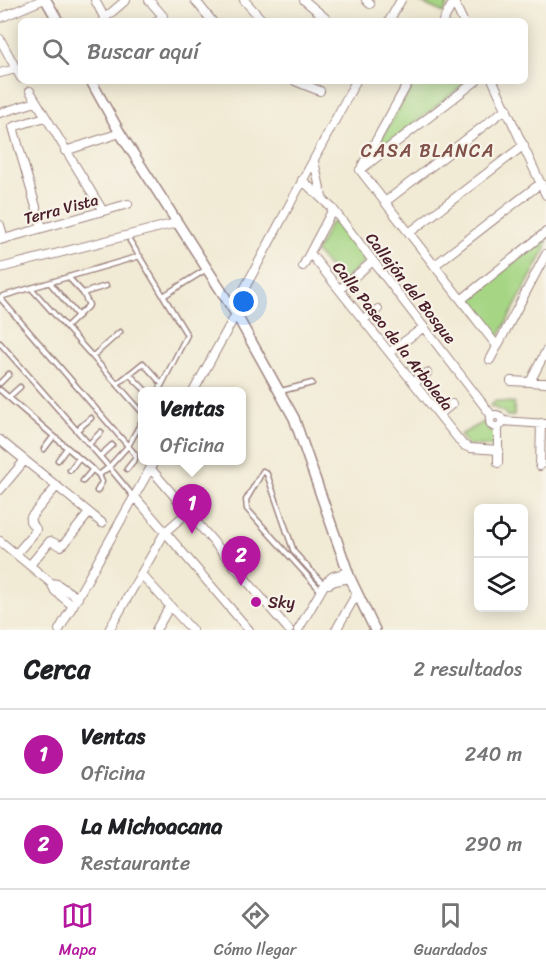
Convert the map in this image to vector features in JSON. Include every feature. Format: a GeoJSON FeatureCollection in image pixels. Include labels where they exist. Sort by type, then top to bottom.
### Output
{"type":"FeatureCollection","features":[{"type":"Feature","properties":{"kind":"street"},"geometry":{"type":"LineString","coordinates":[[0,18],[44,0],[56,18]]}},
{"type":"Feature","properties":{"kind":"street"},"geometry":{"type":"LineString","coordinates":[[94,0],[105,18]]}},
{"type":"Feature","properties":{"kind":"street"},"geometry":{"type":"LineString","coordinates":[[108,18],[126,0]]}},
{"type":"Feature","properties":{"kind":"street"},"geometry":{"type":"LineString","coordinates":[[149,0],[160,18]]}},
{"type":"Feature","properties":{"kind":"street"},"geometry":{"type":"LineString","coordinates":[[195,0],[210,18]]}},
{"type":"Feature","properties":{"kind":"street"},"geometry":{"type":"LineString","coordinates":[[244,0],[260,18]]}},
{"type":"Feature","properties":{"kind":"street"},"geometry":{"type":"LineString","coordinates":[[304,0],[325,18]]}},
{"type":"Feature","properties":{"kind":"street"},"geometry":{"type":"LineString","coordinates":[[391,18],[401,0]]}},
{"type":"Feature","properties":{"kind":"street"},"geometry":{"type":"LineString","coordinates":[[444,18],[453,1]]}},
{"type":"Feature","properties":{"kind":"street"},"geometry":{"type":"LineString","coordinates":[[453,1],[462,18]]}},
{"type":"Feature","properties":{"kind":"street"},"geometry":{"type":"LineString","coordinates":[[0,39],[18,73]]}},
{"type":"Feature","properties":{"kind":"street"},"geometry":{"type":"LineString","coordinates":[[0,73],[16,69]]}},
{"type":"Feature","properties":{"kind":"street"},"geometry":{"type":"LineString","coordinates":[[93,84],[120,133],[234,312],[281,391],[294,418],[349,575],[375,630]]}},
{"type":"Feature","properties":{"kind":"street"},"geometry":{"type":"LineString","coordinates":[[302,84],[320,91]]}},
{"type":"Feature","properties":{"kind":"street"},"geometry":{"type":"LineString","coordinates":[[196,387],[302,180],[354,84]]}},
{"type":"Feature","properties":{"kind":"street"},"geometry":{"type":"LineString","coordinates":[[360,170],[407,84]]}},
{"type":"Feature","properties":{"kind":"street"},"geometry":{"type":"LineString","coordinates":[[360,170],[472,84]]}},
{"type":"Feature","properties":{"kind":"street"},"geometry":{"type":"LineString","coordinates":[[495,84],[546,195]]}},
{"type":"Feature","properties":{"kind":"street"},"geometry":{"type":"LineString","coordinates":[[30,92],[103,211]]}},
{"type":"Feature","properties":{"kind":"street"},"geometry":{"type":"LineString","coordinates":[[0,113],[36,102]]}},
{"type":"Feature","properties":{"kind":"street"},"geometry":{"type":"LineString","coordinates":[[385,202],[507,108]]}},
{"type":"Feature","properties":{"kind":"street"},"geometry":{"type":"LineString","coordinates":[[42,228],[13,127],[45,117]]}},
{"type":"Feature","properties":{"kind":"street"},"geometry":{"type":"LineString","coordinates":[[65,151],[120,133]]}},
{"type":"Feature","properties":{"kind":"street"},"geometry":{"type":"LineString","coordinates":[[409,233],[524,145]]}},
{"type":"Feature","properties":{"kind":"street"},"geometry":{"type":"LineString","coordinates":[[314,161],[322,197]]}},
{"type":"Feature","properties":{"kind":"street"},"geometry":{"type":"LineString","coordinates":[[360,170],[498,346]]}},
{"type":"Feature","properties":{"kind":"street","name":"Callejón del Bosque"},"geometry":{"type":"LineString","coordinates":[[302,180],[333,209],[492,416],[499,415],[500,424]]}},
{"type":"Feature","properties":{"kind":"street"},"geometry":{"type":"LineString","coordinates":[[435,265],[541,183]]}},
{"type":"Feature","properties":{"kind":"street","name":"Terra Vista"},"geometry":{"type":"LineString","coordinates":[[2,239],[128,204]]}},
{"type":"Feature","properties":{"kind":"street","name":"Calle Paseo de la Arboleda"},"geometry":{"type":"LineString","coordinates":[[333,209],[310,253],[463,445],[470,448],[499,450]]}},
{"type":"Feature","properties":{"kind":"street"},"geometry":{"type":"LineString","coordinates":[[0,268],[176,223]]}},
{"type":"Feature","properties":{"kind":"street"},"geometry":{"type":"LineString","coordinates":[[0,225],[2,239]]}},
{"type":"Feature","properties":{"kind":"street"},"geometry":{"type":"LineString","coordinates":[[461,300],[546,232]]}},
{"type":"Feature","properties":{"kind":"street"},"geometry":{"type":"LineString","coordinates":[[303,266],[310,253]]}},
{"type":"Feature","properties":{"kind":"street"},"geometry":{"type":"LineString","coordinates":[[490,360],[546,254]]}},
{"type":"Feature","properties":{"kind":"street"},"geometry":{"type":"LineString","coordinates":[[340,289],[373,261]]}},
{"type":"Feature","properties":{"kind":"street"},"geometry":{"type":"LineString","coordinates":[[364,319],[378,309]]}},
{"type":"Feature","properties":{"kind":"street"},"geometry":{"type":"LineString","coordinates":[[390,352],[424,327]]}},
{"type":"Feature","properties":{"kind":"street"},"geometry":{"type":"LineString","coordinates":[[530,382],[546,351]]}},
{"type":"Feature","properties":{"kind":"street"},"geometry":{"type":"LineString","coordinates":[[414,383],[427,373]]}},
{"type":"Feature","properties":{"kind":"street"},"geometry":{"type":"LineString","coordinates":[[511,381],[546,383]]}},
{"type":"Feature","properties":{"kind":"street"},"geometry":{"type":"LineString","coordinates":[[439,415],[452,404]]}},
{"type":"Feature","properties":{"kind":"street"},"geometry":{"type":"LineString","coordinates":[[498,463],[500,424],[543,423],[540,466]]}},
{"type":"Feature","properties":{"kind":"street"},"geometry":{"type":"LineString","coordinates":[[0,440],[102,523]]}},
{"type":"Feature","properties":{"kind":"street"},"geometry":{"type":"LineString","coordinates":[[0,490],[25,460]]}},
{"type":"Feature","properties":{"kind":"street"},"geometry":{"type":"LineString","coordinates":[[59,630],[153,465]]}},
{"type":"Feature","properties":{"kind":"street"},"geometry":{"type":"LineString","coordinates":[[151,469],[289,630]]}},
{"type":"Feature","properties":{"kind":"street"},"geometry":{"type":"LineString","coordinates":[[16,554],[35,532],[31,517],[57,486]]}},
{"type":"Feature","properties":{"kind":"street"},"geometry":{"type":"LineString","coordinates":[[135,498],[249,630]]}},
{"type":"Feature","properties":{"kind":"street"},"geometry":{"type":"LineString","coordinates":[[109,630],[165,532],[188,512]]}},
{"type":"Feature","properties":{"kind":"street"},"geometry":{"type":"LineString","coordinates":[[30,565],[50,541],[61,546],[64,544],[89,513]]}},
{"type":"Feature","properties":{"kind":"street"},"geometry":{"type":"LineString","coordinates":[[0,541],[51,583],[55,591],[73,606]]}},
{"type":"Feature","properties":{"kind":"street"},"geometry":{"type":"LineString","coordinates":[[141,574],[192,630]]}},
{"type":"Feature","properties":{"kind":"street"},"geometry":{"type":"LineString","coordinates":[[298,630],[333,576],[349,575]]}},
{"type":"Feature","properties":{"kind":"street"},"geometry":{"type":"LineString","coordinates":[[51,583],[57,584],[78,598]]}},
{"type":"Feature","properties":{"kind":"street"},"geometry":{"type":"LineString","coordinates":[[303,630],[324,589]]}},
{"type":"Feature","properties":{"kind":"street"},"geometry":{"type":"LineString","coordinates":[[336,630],[357,593]]}},
{"type":"Feature","properties":{"kind":"street"},"geometry":{"type":"LineString","coordinates":[[156,630],[170,606]]}},
{"type":"Feature","properties":{"kind":"lane"},"geometry":{"type":"LineString","coordinates":[[130,241],[165,295],[187,335],[160,387]]}},
{"type":"Feature","properties":{"kind":"lane"},"geometry":{"type":"LineString","coordinates":[[127,469],[135,459],[128,446],[0,298],[140,256]]}},
{"type":"Feature","properties":{"kind":"lane"},"geometry":{"type":"LineString","coordinates":[[165,295],[206,269]]}},
{"type":"Feature","properties":{"kind":"lane"},"geometry":{"type":"LineString","coordinates":[[66,327],[90,305],[83,293],[68,277]]}},
{"type":"Feature","properties":{"kind":"lane"},"geometry":{"type":"LineString","coordinates":[[50,283],[79,316]]}},
{"type":"Feature","properties":{"kind":"lane"},"geometry":{"type":"LineString","coordinates":[[83,293],[106,286]]}},
{"type":"Feature","properties":{"kind":"lane"},"geometry":{"type":"LineString","coordinates":[[31,288],[138,408]]}},
{"type":"Feature","properties":{"kind":"lane"},"geometry":{"type":"LineString","coordinates":[[93,356],[120,332]]}},
{"type":"Feature","properties":{"kind":"lane"},"geometry":{"type":"LineString","coordinates":[[0,343],[135,498]]}},
{"type":"Feature","properties":{"kind":"lane"},"geometry":{"type":"LineString","coordinates":[[117,384],[143,363],[162,384]]}},
{"type":"Feature","properties":{"kind":"lane"},"geometry":{"type":"LineString","coordinates":[[0,383],[9,374]]}},
{"type":"Feature","properties":{"kind":"lane"},"geometry":{"type":"LineString","coordinates":[[129,374],[142,387]]}},
{"type":"Feature","properties":{"kind":"lane"},"geometry":{"type":"LineString","coordinates":[[281,391],[312,383]]}},
{"type":"Feature","properties":{"kind":"lane"},"geometry":{"type":"LineString","coordinates":[[9,397],[20,387]]}},
{"type":"Feature","properties":{"kind":"lane"},"geometry":{"type":"LineString","coordinates":[[0,390],[99,475],[102,482],[97,491]]}},
{"type":"Feature","properties":{"kind":"lane"},"geometry":{"type":"LineString","coordinates":[[77,430],[91,418]]}},
{"type":"Feature","properties":{"kind":"lane"},"geometry":{"type":"LineString","coordinates":[[99,475],[128,446],[138,428]]}},
{"type":"Feature","properties":{"kind":"lane"},"geometry":{"type":"LineString","coordinates":[[89,444],[101,432]]}},
{"type":"Feature","properties":{"kind":"lane"},"geometry":{"type":"LineString","coordinates":[[44,449],[54,436]]}},
{"type":"Feature","properties":{"kind":"lane"},"geometry":{"type":"LineString","coordinates":[[100,456],[112,445]]}},
{"type":"Feature","properties":{"kind":"lane"},"geometry":{"type":"LineString","coordinates":[[58,460],[67,448]]}},
{"type":"Feature","properties":{"kind":"lane"},"geometry":{"type":"LineString","coordinates":[[70,470],[79,458]]}},
{"type":"Feature","properties":{"kind":"lane"},"geometry":{"type":"LineString","coordinates":[[83,481],[93,469]]}},
{"type":"Feature","properties":{"kind":"lane"},"geometry":{"type":"LineString","coordinates":[[263,471],[267,474],[294,552],[324,589],[247,509],[246,500],[263,471]]}},
{"type":"Feature","properties":{"kind":"lane"},"geometry":{"type":"LineString","coordinates":[[290,556],[294,552]]}},
{"type":"Feature","properties":{"kind":"green space"},"geometry":{"type":"Polygon","coordinates":[[[415,0],[447,0],[448,3],[444,13],[415,0]]]}},
{"type":"Feature","properties":{"kind":"green space"},"geometry":{"type":"Polygon","coordinates":[[[414,84],[464,84],[384,148],[381,138],[414,84]]]}},
{"type":"Feature","properties":{"kind":"green space"},"geometry":{"type":"Polygon","coordinates":[[[336,221],[368,259],[341,282],[316,252],[330,224],[336,221]]]}},
{"type":"Feature","properties":{"kind":"green space"},"geometry":{"type":"Polygon","coordinates":[[[546,236],[546,248],[497,340],[467,300],[546,236]]]}},
{"type":"Feature","properties":{"kind":"green space"},"geometry":{"type":"Polygon","coordinates":[[[496,401],[514,403],[514,416],[507,416],[504,412],[490,406],[496,401]]]}},
{"type":"Feature","properties":{"kind":"green space"},"geometry":{"type":"Polygon","coordinates":[[[486,421],[488,429],[496,434],[497,446],[468,445],[460,435],[486,421]]]}},
{"type":"Feature","properties":{"kind":"place","name":"Ventas"},"geometry":{"type":"Point","coordinates":[192,534]}},
{"type":"Feature","properties":{"kind":"place","name":"La Michoacana"},"geometry":{"type":"Point","coordinates":[241,586]}},
{"type":"Feature","properties":{"kind":"place","name":"Sky"},"geometry":{"type":"Point","coordinates":[256,602]}},
{"type":"Feature","properties":{"kind":"district","name":"CASA BLANCA"},"geometry":{"type":"Point","coordinates":[428,151]}}]}
